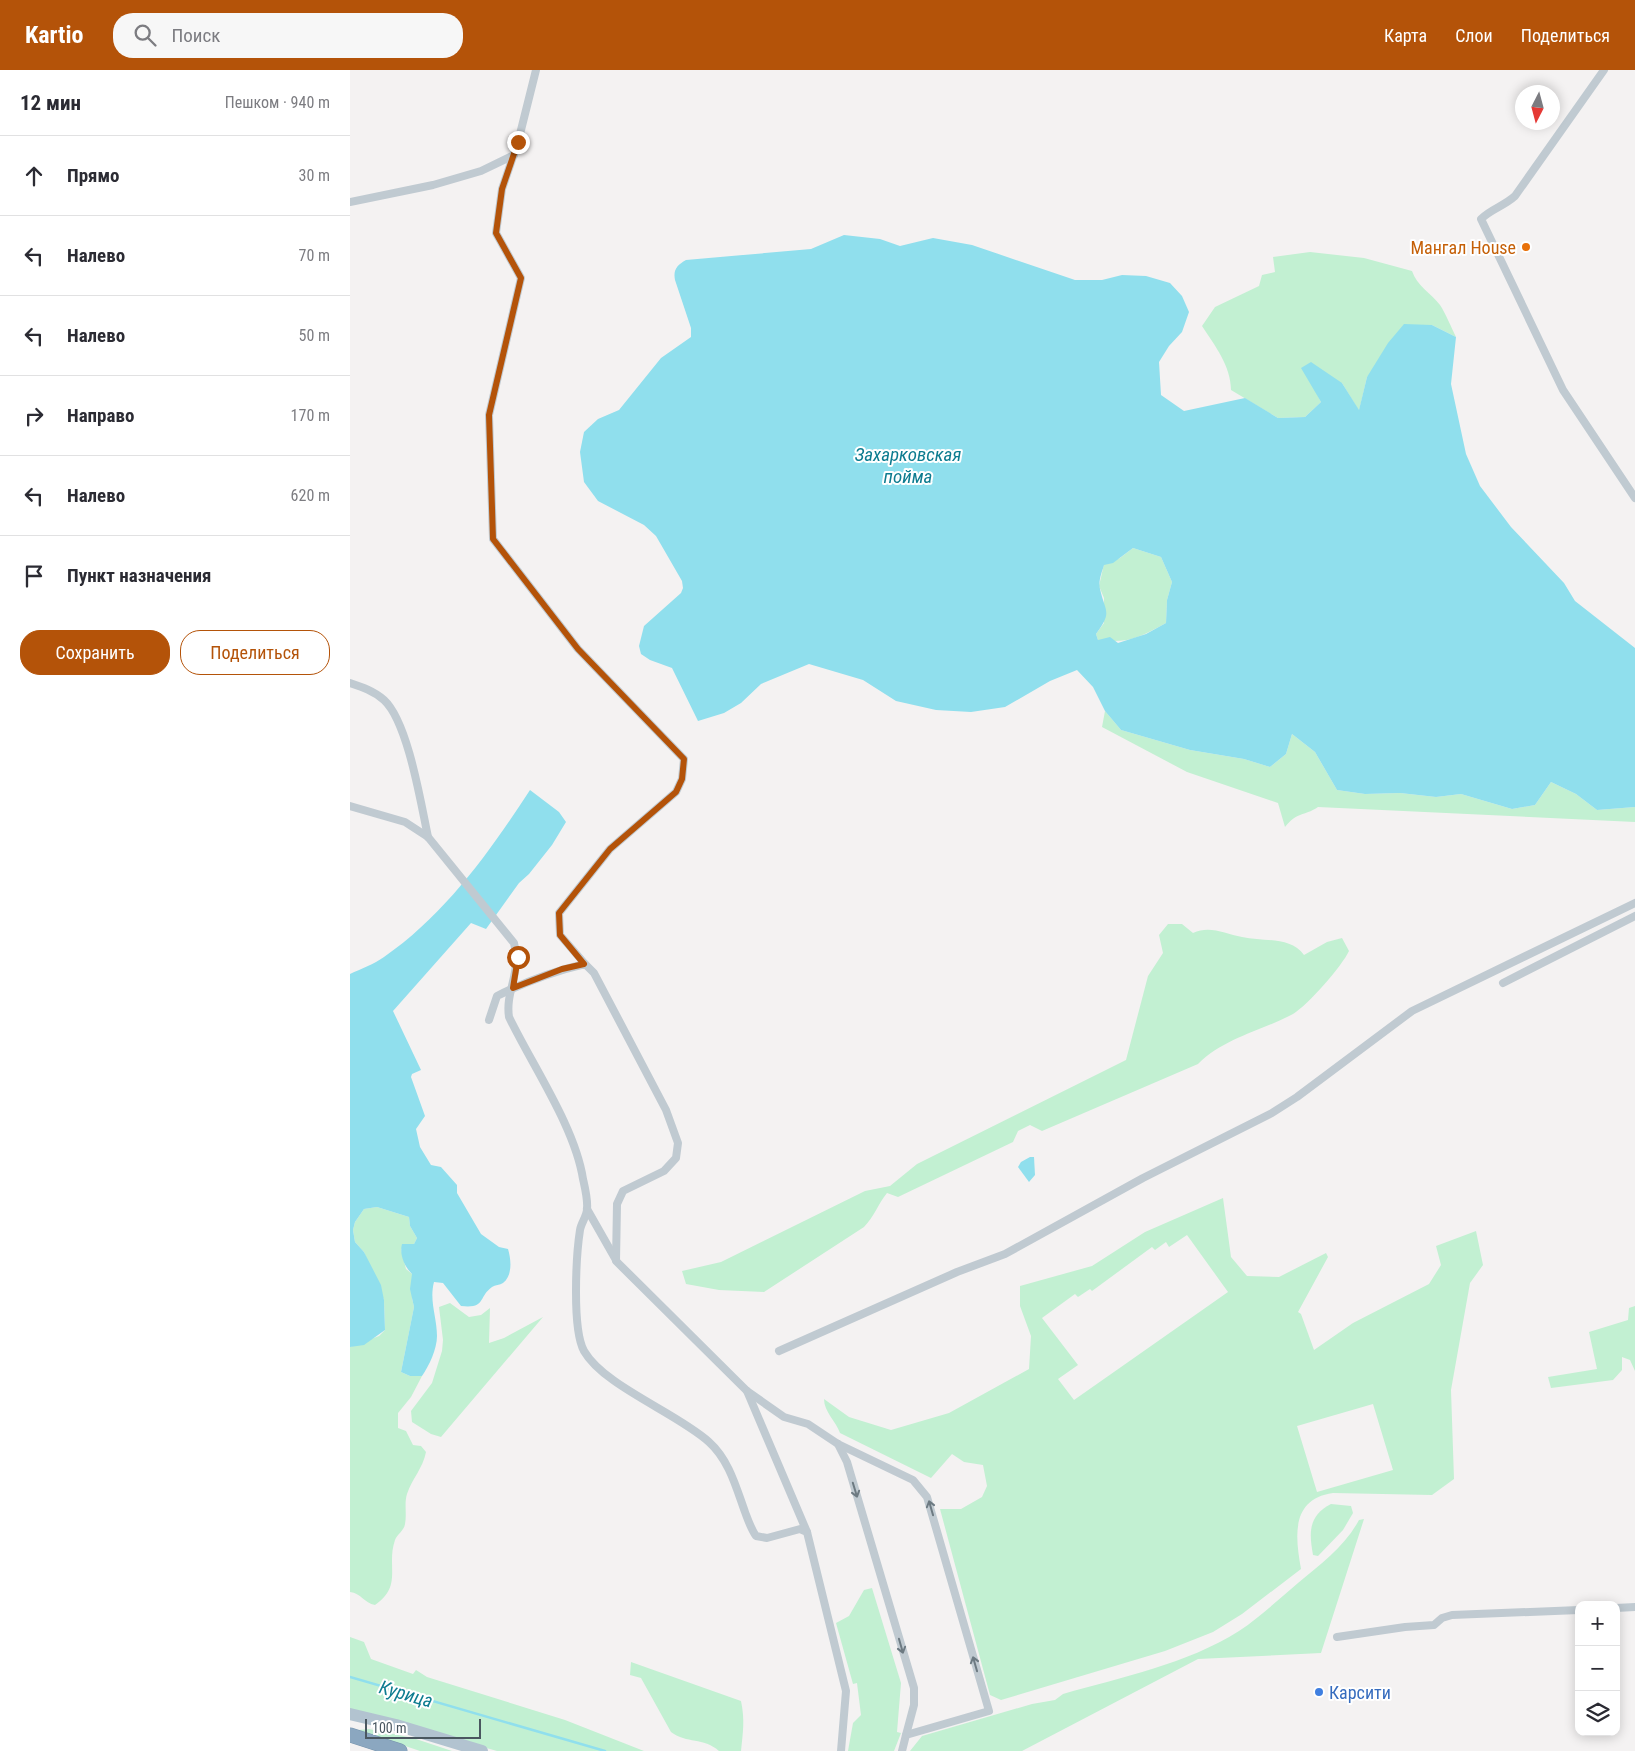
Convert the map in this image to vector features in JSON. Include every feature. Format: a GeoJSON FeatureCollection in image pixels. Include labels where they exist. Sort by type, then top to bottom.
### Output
{"type":"FeatureCollection","features":[{"type":"Feature","properties":{"kind":"highway"},"geometry":{"type":"LineString","coordinates":[[350,1735],[400,1751]]}},
{"type":"Feature","properties":{"kind":"main road"},"geometry":{"type":"LineString","coordinates":[[350,1714],[396,1725],[482,1751]]}},
{"type":"Feature","properties":{"kind":"street"},"geometry":{"type":"LineString","coordinates":[[536,70],[514,155],[502,189],[496,233],[521,278],[489,415],[493,539],[578,649],[684,759],[682,779],[676,792],[610,849],[559,913],[560,935],[594,973],[666,1110],[678,1143],[676,1158],[664,1171],[623,1191],[617,1204],[616,1260]]}},
{"type":"Feature","properties":{"kind":"street"},"geometry":{"type":"LineString","coordinates":[[1604,70],[1515,196],[1498,208],[1489,210],[1481,219],[1562,390],[1635,498]]}},
{"type":"Feature","properties":{"kind":"street"},"geometry":{"type":"LineString","coordinates":[[350,202],[433,185],[481,171],[514,155]]}},
{"type":"Feature","properties":{"kind":"street"},"geometry":{"type":"LineString","coordinates":[[350,683],[372,691],[385,701],[401,729],[428,837]]}},
{"type":"Feature","properties":{"kind":"street"},"geometry":{"type":"LineString","coordinates":[[350,806],[405,822],[428,837],[458,871],[514,943],[518,957],[513,988],[507,1007],[509,1017],[562,1120],[575,1150],[583,1177],[587,1209],[616,1260],[747,1392],[784,1417],[808,1424],[838,1444],[913,1480],[928,1497],[989,1711],[906,1735]]}},
{"type":"Feature","properties":{"kind":"street"},"geometry":{"type":"LineString","coordinates":[[779,1351],[957,1272],[1006,1254],[1144,1178],[1272,1113],[1297,1097],[1412,1011],[1635,903]]}},
{"type":"Feature","properties":{"kind":"street"},"geometry":{"type":"LineString","coordinates":[[1503,983],[1635,916]]}},
{"type":"Feature","properties":{"kind":"street"},"geometry":{"type":"LineString","coordinates":[[489,1020],[497,996],[562,969],[584,964]]}},
{"type":"Feature","properties":{"kind":"street"},"geometry":{"type":"LineString","coordinates":[[587,1209],[580,1229],[577,1291],[578,1323],[584,1350],[595,1366],[678,1420],[713,1446],[730,1471],[756,1536],[767,1538],[800,1529],[807,1532]]}},
{"type":"Feature","properties":{"kind":"street"},"geometry":{"type":"LineString","coordinates":[[747,1392],[807,1532],[846,1691],[840,1751]]}},
{"type":"Feature","properties":{"kind":"street"},"geometry":{"type":"LineString","coordinates":[[838,1444],[847,1462],[914,1688],[914,1706],[902,1751]]}},
{"type":"Feature","properties":{"kind":"street"},"geometry":{"type":"LineString","coordinates":[[1620,1608],[1635,1607]]}},
{"type":"Feature","properties":{"kind":"street"},"geometry":{"type":"LineString","coordinates":[[1337,1636],[1434,1625],[1442,1618],[1452,1615],[1575,1610]]}},
{"type":"Feature","properties":{"kind":"green space"},"geometry":{"type":"Polygon","coordinates":[[[1310,252],[1364,258],[1412,271],[1421,285],[1440,305],[1456,337],[1432,325],[1367,377],[1359,411],[1342,383],[1315,390],[1321,402],[1305,417],[1278,418],[1231,390],[1225,364],[1202,326],[1215,307],[1259,286],[1262,275],[1275,272],[1273,257],[1310,252]]]}},
{"type":"Feature","properties":{"kind":"green space"},"geometry":{"type":"Polygon","coordinates":[[[1133,548],[1161,557],[1172,582],[1167,600],[1166,623],[1149,632],[1126,640],[1098,640],[1096,634],[1104,623],[1104,598],[1099,586],[1104,564],[1120,558],[1133,548]]]}},
{"type":"Feature","properties":{"kind":"green space"},"geometry":{"type":"Polygon","coordinates":[[[1105,711],[1121,730],[1190,750],[1244,759],[1270,767],[1286,754],[1292,734],[1315,752],[1337,790],[1365,794],[1400,793],[1436,797],[1461,794],[1512,809],[1535,805],[1551,782],[1576,794],[1597,810],[1635,807],[1635,822],[1318,807],[1297,816],[1285,827],[1278,803],[1187,772],[1102,727],[1105,711]]]}},
{"type":"Feature","properties":{"kind":"green space"},"geometry":{"type":"Polygon","coordinates":[[[1168,924],[1182,924],[1193,933],[1211,930],[1236,936],[1284,942],[1298,949],[1304,955],[1327,942],[1342,938],[1349,951],[1324,985],[1293,1014],[1231,1041],[1208,1055],[1198,1064],[1042,1131],[1030,1125],[1018,1131],[1013,1142],[898,1197],[887,1193],[864,1227],[764,1292],[719,1290],[686,1284],[682,1271],[721,1262],[865,1191],[890,1186],[917,1164],[1126,1060],[1148,976],[1163,953],[1159,935],[1168,924]]]}},
{"type":"Feature","properties":{"kind":"green space"},"geometry":{"type":"Polygon","coordinates":[[[1223,1198],[1231,1257],[1247,1276],[1279,1277],[1326,1253],[1328,1257],[1298,1312],[1301,1314],[1314,1350],[1353,1323],[1429,1284],[1441,1265],[1436,1246],[1476,1231],[1483,1265],[1470,1283],[1451,1390],[1454,1479],[1432,1495],[1333,1493],[1319,1497],[1309,1503],[1299,1521],[1297,1532],[1301,1569],[1242,1614],[1213,1632],[1165,1651],[1001,1700],[990,1695],[940,1509],[961,1509],[982,1497],[987,1486],[983,1465],[964,1462],[952,1454],[931,1478],[840,1433],[826,1408],[824,1399],[849,1417],[891,1430],[949,1413],[1029,1369],[1031,1336],[1020,1306],[1020,1286],[1092,1266],[1145,1232],[1223,1198]],[[1187,1235],[1169,1247],[1166,1242],[1155,1250],[1152,1247],[1092,1291],[1090,1289],[1078,1297],[1075,1294],[1042,1318],[1078,1365],[1058,1379],[1074,1400],[1228,1292],[1187,1235]],[[1373,1404],[1297,1426],[1317,1492],[1393,1470],[1373,1404]]]}},
{"type":"Feature","properties":{"kind":"green space"},"geometry":{"type":"Polygon","coordinates":[[[377,1207],[409,1217],[410,1226],[417,1238],[414,1244],[401,1249],[406,1269],[412,1274],[414,1307],[401,1372],[410,1376],[422,1376],[411,1397],[398,1413],[398,1428],[406,1431],[413,1445],[421,1446],[426,1452],[407,1494],[405,1524],[396,1538],[393,1549],[392,1575],[389,1590],[384,1598],[375,1605],[350,1592],[350,1347],[379,1336],[385,1330],[384,1300],[364,1252],[355,1242],[353,1230],[355,1222],[364,1209],[377,1207]]]}},
{"type":"Feature","properties":{"kind":"green space"},"geometry":{"type":"Polygon","coordinates":[[[450,1303],[469,1317],[481,1315],[490,1308],[489,1343],[504,1338],[543,1317],[441,1437],[431,1434],[412,1422],[411,1411],[432,1383],[442,1351],[443,1340],[439,1307],[450,1303]]]}},
{"type":"Feature","properties":{"kind":"green space"},"geometry":{"type":"Polygon","coordinates":[[[1635,1306],[1635,1371],[1630,1360],[1622,1357],[1622,1370],[1613,1380],[1551,1388],[1548,1377],[1597,1369],[1589,1332],[1628,1320],[1629,1308],[1635,1306]]]}},
{"type":"Feature","properties":{"kind":"green space"},"geometry":{"type":"Polygon","coordinates":[[[1331,1504],[1351,1506],[1353,1513],[1343,1530],[1318,1556],[1313,1555],[1311,1532],[1314,1520],[1323,1509],[1331,1504]]]}},
{"type":"Feature","properties":{"kind":"green space"},"geometry":{"type":"Polygon","coordinates":[[[1364,1519],[1321,1653],[1198,1659],[1022,1751],[910,1751],[922,1736],[1032,1704],[1055,1700],[1063,1694],[1176,1661],[1219,1642],[1254,1620],[1315,1569],[1340,1546],[1359,1520],[1364,1519]]]}},
{"type":"Feature","properties":{"kind":"green space"},"geometry":{"type":"Polygon","coordinates":[[[872,1588],[901,1683],[897,1732],[901,1733],[894,1751],[848,1751],[853,1723],[861,1715],[857,1683],[853,1684],[836,1623],[849,1616],[864,1590],[872,1588]]]}},
{"type":"Feature","properties":{"kind":"green space"},"geometry":{"type":"Polygon","coordinates":[[[350,1637],[364,1642],[371,1659],[413,1674],[416,1670],[427,1677],[565,1720],[644,1751],[497,1751],[350,1709],[350,1637]]]}},
{"type":"Feature","properties":{"kind":"green space"},"geometry":{"type":"Polygon","coordinates":[[[631,1662],[741,1701],[743,1732],[741,1751],[719,1751],[707,1744],[677,1736],[671,1732],[641,1678],[630,1675],[631,1662]]]}},
{"type":"Feature","properties":{"kind":"green space"},"geometry":{"type":"Polygon","coordinates":[[[369,1729],[413,1738],[452,1751],[420,1751],[358,1730],[369,1729]]]}},
{"type":"Feature","properties":{"kind":"water","name":"Захарковская пойма"},"geometry":{"type":"Polygon","coordinates":[[[844,235],[880,239],[900,246],[933,238],[972,245],[1075,280],[1102,280],[1122,275],[1146,276],[1170,283],[1182,296],[1189,312],[1182,332],[1169,346],[1159,362],[1161,395],[1184,411],[1245,398],[1278,418],[1305,417],[1321,402],[1301,368],[1311,362],[1342,383],[1359,410],[1367,377],[1388,343],[1404,324],[1432,325],[1456,337],[1451,384],[1466,454],[1480,486],[1511,527],[1564,583],[1575,601],[1635,648],[1635,807],[1597,810],[1576,794],[1551,782],[1535,805],[1512,809],[1461,794],[1436,797],[1400,793],[1365,794],[1337,790],[1315,752],[1292,734],[1286,754],[1270,767],[1244,759],[1190,750],[1121,730],[1105,711],[1093,687],[1077,670],[1050,681],[1005,707],[971,712],[936,710],[896,701],[863,680],[809,664],[761,684],[741,703],[724,713],[698,721],[672,668],[650,660],[641,654],[639,646],[644,626],[681,593],[683,588],[682,581],[656,536],[644,525],[598,501],[584,482],[580,452],[584,432],[598,419],[619,410],[661,358],[691,337],[691,328],[675,280],[675,271],[680,264],[686,260],[811,249],[844,235]],[[1133,548],[1113,563],[1104,565],[1100,577],[1100,586],[1106,616],[1096,634],[1098,640],[1110,637],[1118,643],[1146,634],[1166,623],[1167,600],[1172,582],[1161,557],[1133,548]]]}},
{"type":"Feature","properties":{"kind":"water"},"geometry":{"type":"Polygon","coordinates":[[[530,790],[559,812],[566,822],[552,845],[529,874],[519,883],[486,929],[471,923],[393,1011],[421,1070],[412,1074],[411,1077],[425,1116],[416,1129],[420,1147],[431,1165],[441,1167],[457,1185],[457,1193],[481,1234],[499,1247],[508,1249],[510,1262],[510,1271],[506,1280],[502,1284],[492,1287],[481,1301],[474,1306],[461,1306],[443,1283],[434,1282],[432,1296],[437,1329],[436,1346],[422,1376],[410,1376],[401,1372],[414,1307],[410,1289],[412,1274],[405,1264],[401,1252],[402,1244],[414,1244],[417,1238],[410,1226],[409,1217],[377,1207],[364,1209],[355,1222],[353,1230],[355,1242],[364,1252],[381,1285],[384,1300],[385,1330],[364,1345],[350,1347],[350,974],[384,957],[406,940],[447,901],[483,858],[530,790]]]}},
{"type":"Feature","properties":{"kind":"water"},"geometry":{"type":"Polygon","coordinates":[[[1034,1157],[1035,1175],[1029,1182],[1018,1167],[1021,1162],[1034,1157]]]}},
{"type":"Feature","properties":{"kind":"waterway","name":"Курица"},"geometry":{"type":"LineString","coordinates":[[350,1677],[605,1751]]}},
{"type":"Feature","properties":{"kind":"place","name":"Мангал House"},"geometry":{"type":"Point","coordinates":[1526,247]}},
{"type":"Feature","properties":{"kind":"place","name":"Карсити"},"geometry":{"type":"Point","coordinates":[1319,1692]}},
{"type":"Feature","properties":{"kind":"route"},"geometry":{"type":"LineString","coordinates":[[518,142],[502,189],[496,233],[521,278],[489,415],[493,539],[578,649],[684,759],[684,770],[676,792],[610,849],[559,913],[560,935],[584,964],[562,969],[513,988],[518,957]]}}]}
